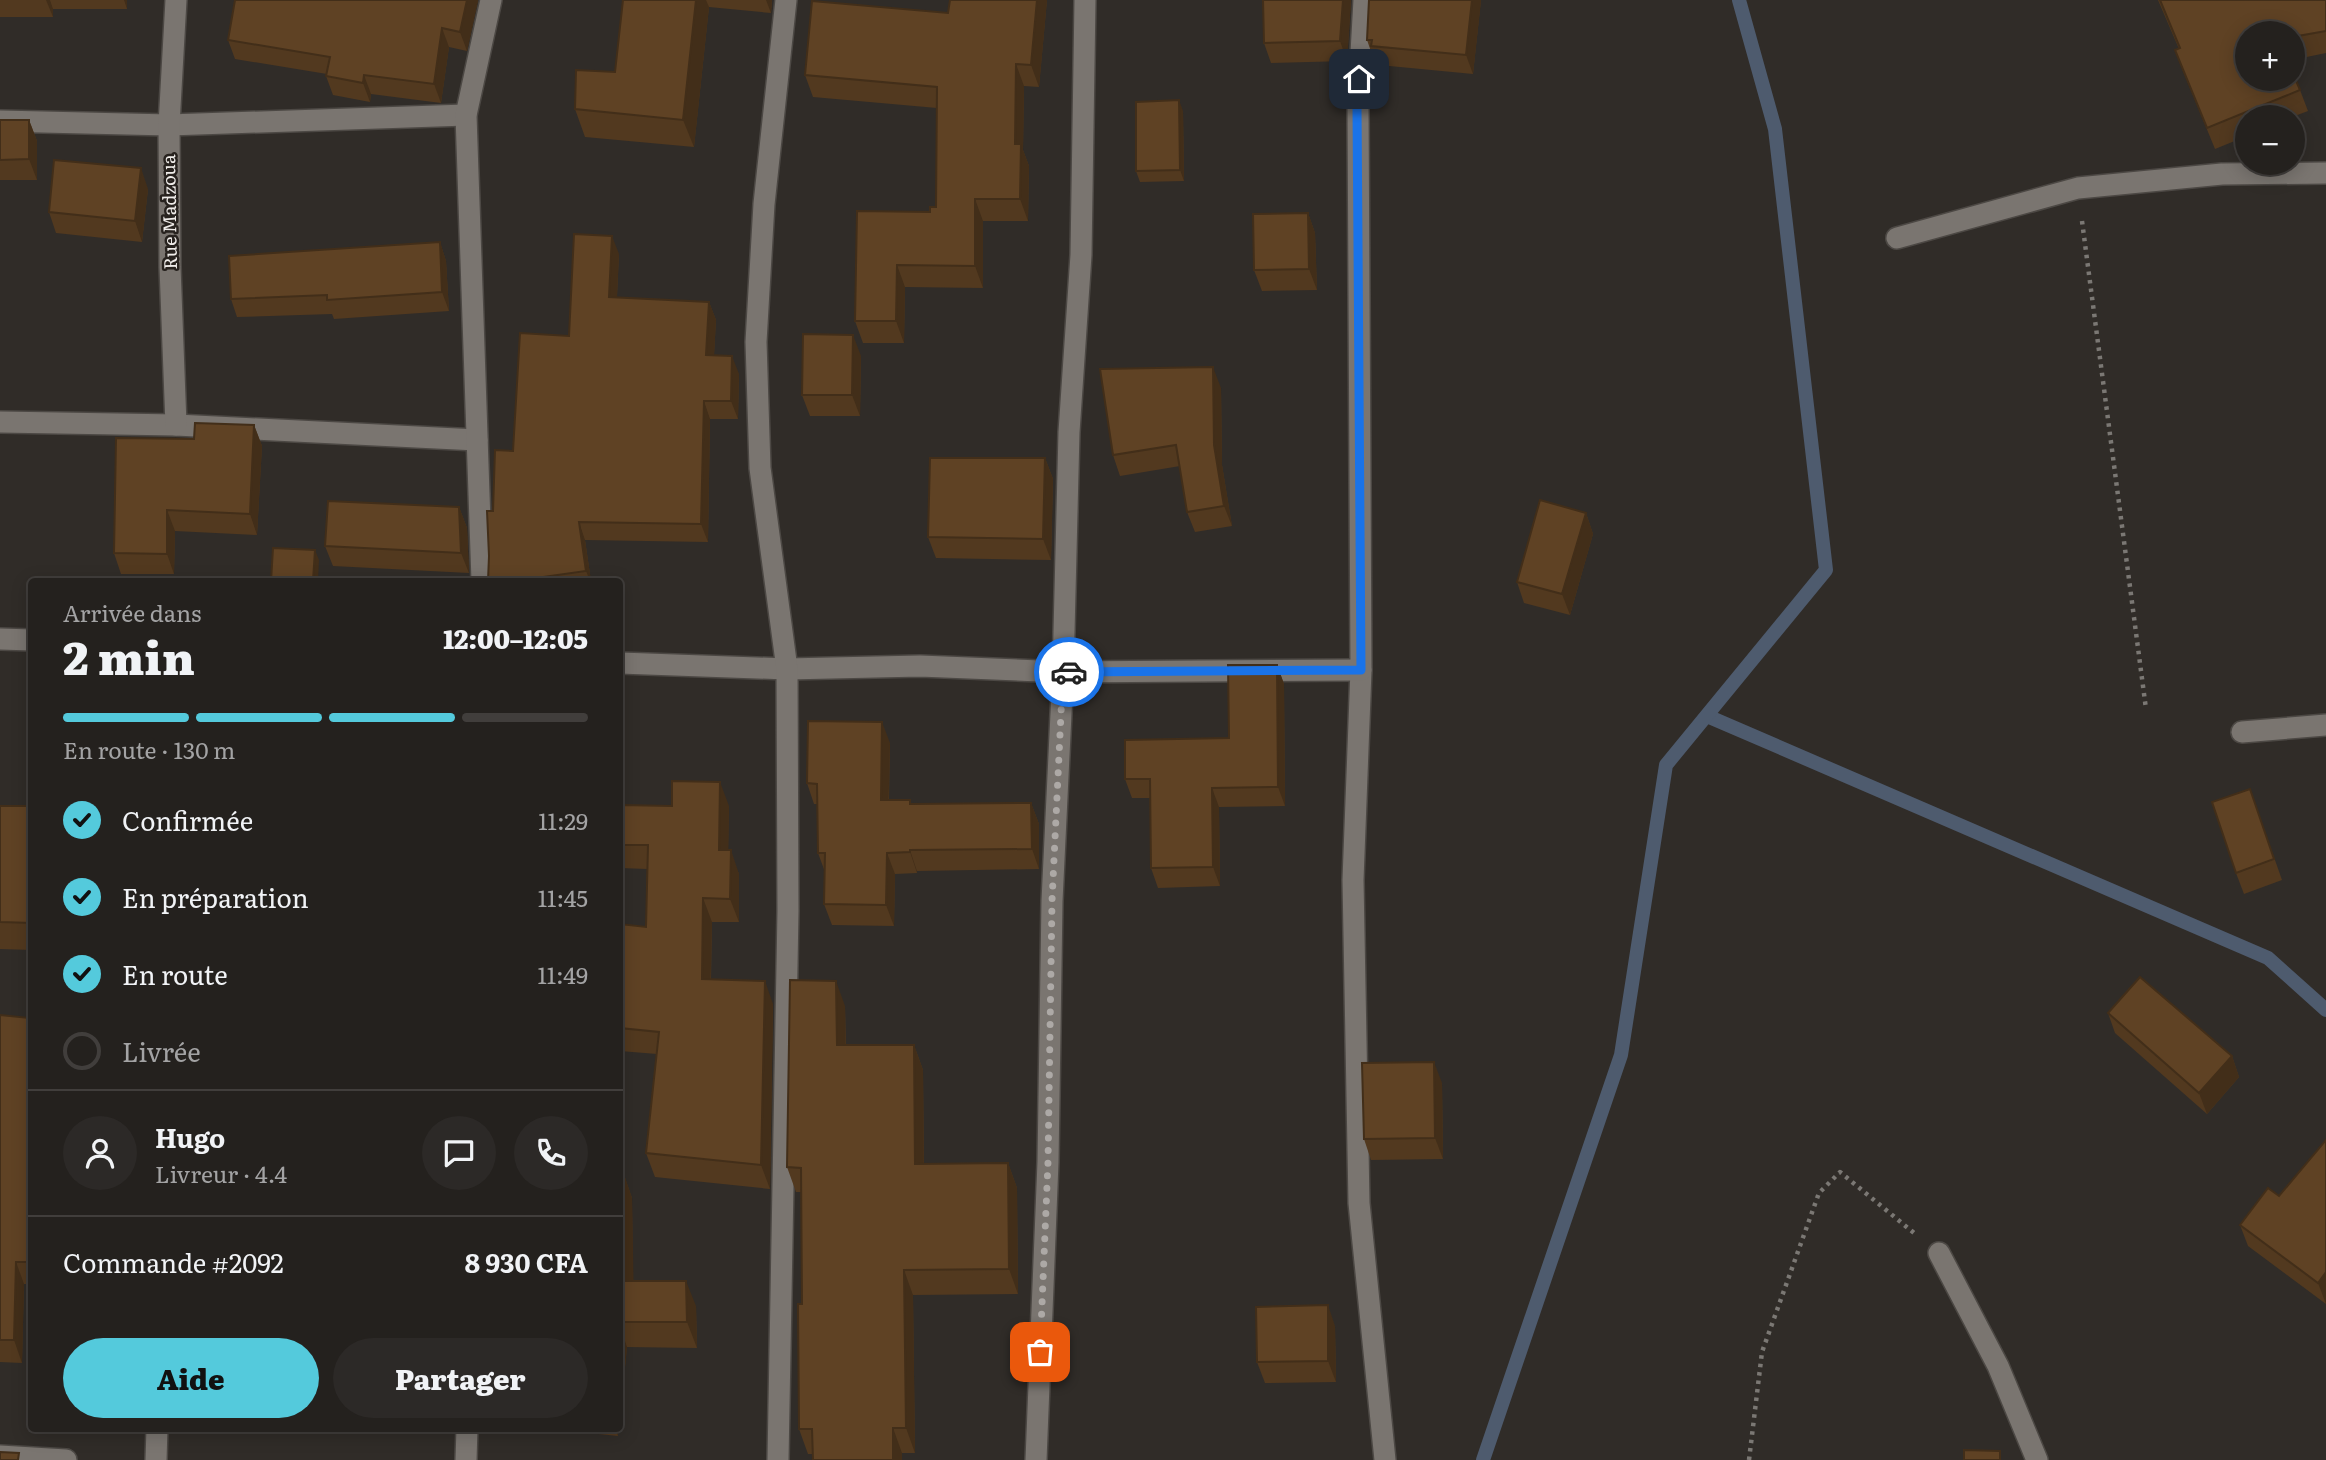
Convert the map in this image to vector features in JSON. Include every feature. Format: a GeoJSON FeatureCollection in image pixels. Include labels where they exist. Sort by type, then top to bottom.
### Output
{"type":"FeatureCollection","features":[{"type":"Feature","properties":{"kind":"street","name":"Rue Madzoua"},"geometry":{"type":"LineString","coordinates":[[176,0],[169,125],[170,267],[176,425]]}},
{"type":"Feature","properties":{"kind":"street"},"geometry":{"type":"LineString","coordinates":[[482,578],[467,115],[491,0]]}},
{"type":"Feature","properties":{"kind":"street"},"geometry":{"type":"LineString","coordinates":[[778,1460],[788,911],[787,669],[760,468],[756,342],[764,204],[786,0]]}},
{"type":"Feature","properties":{"kind":"street"},"geometry":{"type":"LineString","coordinates":[[1036,1460],[1048,1162],[1052,901],[1063,672],[1069,432],[1081,255],[1085,0]]}},
{"type":"Feature","properties":{"kind":"street"},"geometry":{"type":"LineString","coordinates":[[1364,0],[1357,106],[1361,670],[1353,880],[1359,1203],[1385,1460]]}},
{"type":"Feature","properties":{"kind":"street"},"geometry":{"type":"LineString","coordinates":[[0,121],[169,125],[467,115]]}},
{"type":"Feature","properties":{"kind":"street"},"geometry":{"type":"LineString","coordinates":[[1897,238],[2078,188],[2222,174],[2326,173]]}},
{"type":"Feature","properties":{"kind":"street"},"geometry":{"type":"LineString","coordinates":[[0,422],[176,425],[477,440]]}},
{"type":"Feature","properties":{"kind":"street"},"geometry":{"type":"LineString","coordinates":[[0,639],[28,640]]}},
{"type":"Feature","properties":{"kind":"street"},"geometry":{"type":"LineString","coordinates":[[623,663],[787,669],[920,666],[1063,672],[1361,670]]}},
{"type":"Feature","properties":{"kind":"street"},"geometry":{"type":"LineString","coordinates":[[2242,732],[2326,725]]}},
{"type":"Feature","properties":{"kind":"street"},"geometry":{"type":"LineString","coordinates":[[1939,1254],[1998,1366],[2037,1460]]}},
{"type":"Feature","properties":{"kind":"street"},"geometry":{"type":"LineString","coordinates":[[156,1460],[157,1432]]}},
{"type":"Feature","properties":{"kind":"street"},"geometry":{"type":"LineString","coordinates":[[466,1460],[467,1432]]}},
{"type":"Feature","properties":{"kind":"street"},"geometry":{"type":"LineString","coordinates":[[0,1456],[66,1460]]}},
{"type":"Feature","properties":{"kind":"path"},"geometry":{"type":"LineString","coordinates":[[2078,188],[2146,709]]}},
{"type":"Feature","properties":{"kind":"path"},"geometry":{"type":"LineString","coordinates":[[1749,1460],[1762,1352],[1819,1193],[1840,1172],[1939,1254]]}},
{"type":"Feature","properties":{"kind":"building"},"geometry":{"type":"Polygon","coordinates":[[[235,0],[467,0],[460,32],[442,28],[434,84],[364,75],[363,83],[326,76],[330,57],[228,40],[235,0]]]}},
{"type":"Feature","properties":{"kind":"building"},"geometry":{"type":"Polygon","coordinates":[[[623,0],[696,0],[683,120],[575,109],[576,70],[615,72],[623,0]]]}},
{"type":"Feature","properties":{"kind":"building"},"geometry":{"type":"Polygon","coordinates":[[[950,0],[1037,0],[1031,65],[1016,64],[1015,144],[1021,144],[1020,199],[975,199],[975,266],[897,265],[896,321],[855,321],[857,211],[930,212],[930,207],[936,207],[937,87],[805,75],[812,1],[948,13],[950,0]]]}},
{"type":"Feature","properties":{"kind":"building"},"geometry":{"type":"Polygon","coordinates":[[[1263,0],[1343,0],[1340,41],[1264,43],[1263,0]]]}},
{"type":"Feature","properties":{"kind":"building"},"geometry":{"type":"Polygon","coordinates":[[[1369,0],[1472,0],[1466,55],[1371,46],[1372,40],[1367,40],[1369,0]]]}},
{"type":"Feature","properties":{"kind":"building"},"geometry":{"type":"Polygon","coordinates":[[[2160,0],[2326,0],[2326,31],[2305,35],[2305,21],[2235,21],[2235,91],[2298,91],[2263,105],[2235,105],[2235,117],[2207,128],[2175,50],[2180,48],[2160,0]]]}},
{"type":"Feature","properties":{"kind":"building"},"geometry":{"type":"Polygon","coordinates":[[[1179,100],[1180,170],[1136,171],[1136,102],[1179,100]]]}},
{"type":"Feature","properties":{"kind":"building"},"geometry":{"type":"Polygon","coordinates":[[[0,120],[29,120],[29,159],[0,160],[0,120]]]}},
{"type":"Feature","properties":{"kind":"building"},"geometry":{"type":"Polygon","coordinates":[[[54,160],[141,168],[135,221],[49,212],[54,160]]]}},
{"type":"Feature","properties":{"kind":"building"},"geometry":{"type":"Polygon","coordinates":[[[1308,213],[1309,269],[1254,270],[1253,214],[1308,213]]]}},
{"type":"Feature","properties":{"kind":"building"},"geometry":{"type":"Polygon","coordinates":[[[574,234],[612,236],[609,297],[709,302],[706,355],[732,356],[731,401],[704,401],[701,524],[579,522],[586,571],[536,578],[488,578],[487,511],[493,511],[495,450],[513,451],[520,333],[569,336],[574,234]]]}},
{"type":"Feature","properties":{"kind":"building"},"geometry":{"type":"Polygon","coordinates":[[[440,242],[442,292],[327,300],[327,295],[231,299],[229,256],[440,242]]]}},
{"type":"Feature","properties":{"kind":"building"},"geometry":{"type":"Polygon","coordinates":[[[803,334],[853,335],[852,395],[802,395],[803,334]]]}},
{"type":"Feature","properties":{"kind":"building"},"geometry":{"type":"Polygon","coordinates":[[[1213,367],[1214,445],[1224,506],[1187,512],[1176,445],[1113,455],[1100,369],[1213,367]]]}},
{"type":"Feature","properties":{"kind":"building"},"geometry":{"type":"Polygon","coordinates":[[[195,423],[254,425],[250,514],[167,510],[167,554],[114,553],[116,438],[194,439],[195,423]]]}},
{"type":"Feature","properties":{"kind":"building"},"geometry":{"type":"Polygon","coordinates":[[[930,458],[1045,458],[1043,539],[928,537],[930,458]]]}},
{"type":"Feature","properties":{"kind":"building"},"geometry":{"type":"Polygon","coordinates":[[[1540,500],[1586,513],[1562,594],[1517,582],[1540,500]]]}},
{"type":"Feature","properties":{"kind":"building"},"geometry":{"type":"Polygon","coordinates":[[[328,501],[459,507],[461,553],[325,546],[328,501]]]}},
{"type":"Feature","properties":{"kind":"building"},"geometry":{"type":"Polygon","coordinates":[[[273,548],[315,550],[313,578],[271,578],[273,548]]]}},
{"type":"Feature","properties":{"kind":"building"},"geometry":{"type":"Polygon","coordinates":[[[1228,665],[1277,665],[1278,787],[1212,788],[1213,867],[1151,868],[1150,779],[1125,779],[1125,740],[1229,738],[1228,665]]]}},
{"type":"Feature","properties":{"kind":"building"},"geometry":{"type":"Polygon","coordinates":[[[808,721],[882,722],[881,800],[910,800],[910,804],[1031,803],[1032,849],[910,850],[887,853],[886,905],[824,904],[825,853],[818,853],[817,784],[807,783],[808,721]]]}},
{"type":"Feature","properties":{"kind":"building"},"geometry":{"type":"Polygon","coordinates":[[[672,781],[720,782],[719,850],[731,850],[730,899],[703,898],[702,979],[765,981],[761,1165],[646,1153],[659,1032],[623,1028],[623,924],[646,927],[648,845],[623,845],[623,805],[672,806],[672,781]]]}},
{"type":"Feature","properties":{"kind":"building"},"geometry":{"type":"Polygon","coordinates":[[[2250,789],[2274,859],[2236,873],[2212,802],[2250,789]]]}},
{"type":"Feature","properties":{"kind":"building"},"geometry":{"type":"Polygon","coordinates":[[[0,806],[28,806],[28,923],[0,922],[0,806]]]}},
{"type":"Feature","properties":{"kind":"building"},"geometry":{"type":"Polygon","coordinates":[[[2140,977],[2232,1056],[2199,1093],[2108,1013],[2140,977]]]}},
{"type":"Feature","properties":{"kind":"building"},"geometry":{"type":"Polygon","coordinates":[[[790,980],[836,981],[837,1045],[914,1045],[915,1164],[1008,1163],[1009,1269],[904,1270],[906,1428],[893,1428],[893,1460],[813,1460],[812,1429],[799,1429],[801,1168],[787,1167],[790,980]]]}},
{"type":"Feature","properties":{"kind":"building"},"geometry":{"type":"Polygon","coordinates":[[[0,1015],[28,1018],[28,1262],[16,1262],[14,1340],[0,1340],[0,1015]]]}},
{"type":"Feature","properties":{"kind":"building"},"geometry":{"type":"Polygon","coordinates":[[[1434,1062],[1435,1138],[1364,1139],[1362,1063],[1434,1062]]]}},
{"type":"Feature","properties":{"kind":"building"},"geometry":{"type":"Polygon","coordinates":[[[2326,1140],[2326,1272],[2318,1283],[2240,1225],[2268,1188],[2279,1196],[2326,1140]]]}},
{"type":"Feature","properties":{"kind":"building"},"geometry":{"type":"Polygon","coordinates":[[[623,1172],[624,1281],[686,1281],[687,1322],[623,1322],[623,1172]]]}},
{"type":"Feature","properties":{"kind":"building"},"geometry":{"type":"Polygon","coordinates":[[[1328,1305],[1328,1361],[1257,1362],[1256,1307],[1328,1305]]]}},
{"type":"Feature","properties":{"kind":"building"},"geometry":{"type":"Polygon","coordinates":[[[1964,1450],[2000,1451],[2000,1460],[1964,1460],[1964,1450]]]}},
{"type":"Feature","properties":{"kind":"building"},"geometry":{"type":"Polygon","coordinates":[[[0,1452],[19,1453],[18,1460],[0,1460],[0,1452]]]}},
{"type":"Feature","properties":{"kind":"waterway"},"geometry":{"type":"LineString","coordinates":[[1483,1460],[1621,1055],[1666,765],[1826,570],[1775,129],[1739,0]]}},
{"type":"Feature","properties":{"kind":"waterway"},"geometry":{"type":"LineString","coordinates":[[1707,716],[2268,958],[2326,1010]]}},
{"type":"Feature","properties":{"kind":"way so far"},"geometry":{"type":"LineString","coordinates":[[1040,1352],[1048,1162],[1052,901],[1063,672],[1069,672]]}},
{"type":"Feature","properties":{"kind":"route"},"geometry":{"type":"LineString","coordinates":[[1069,672],[1361,670],[1359,79]]}}]}
